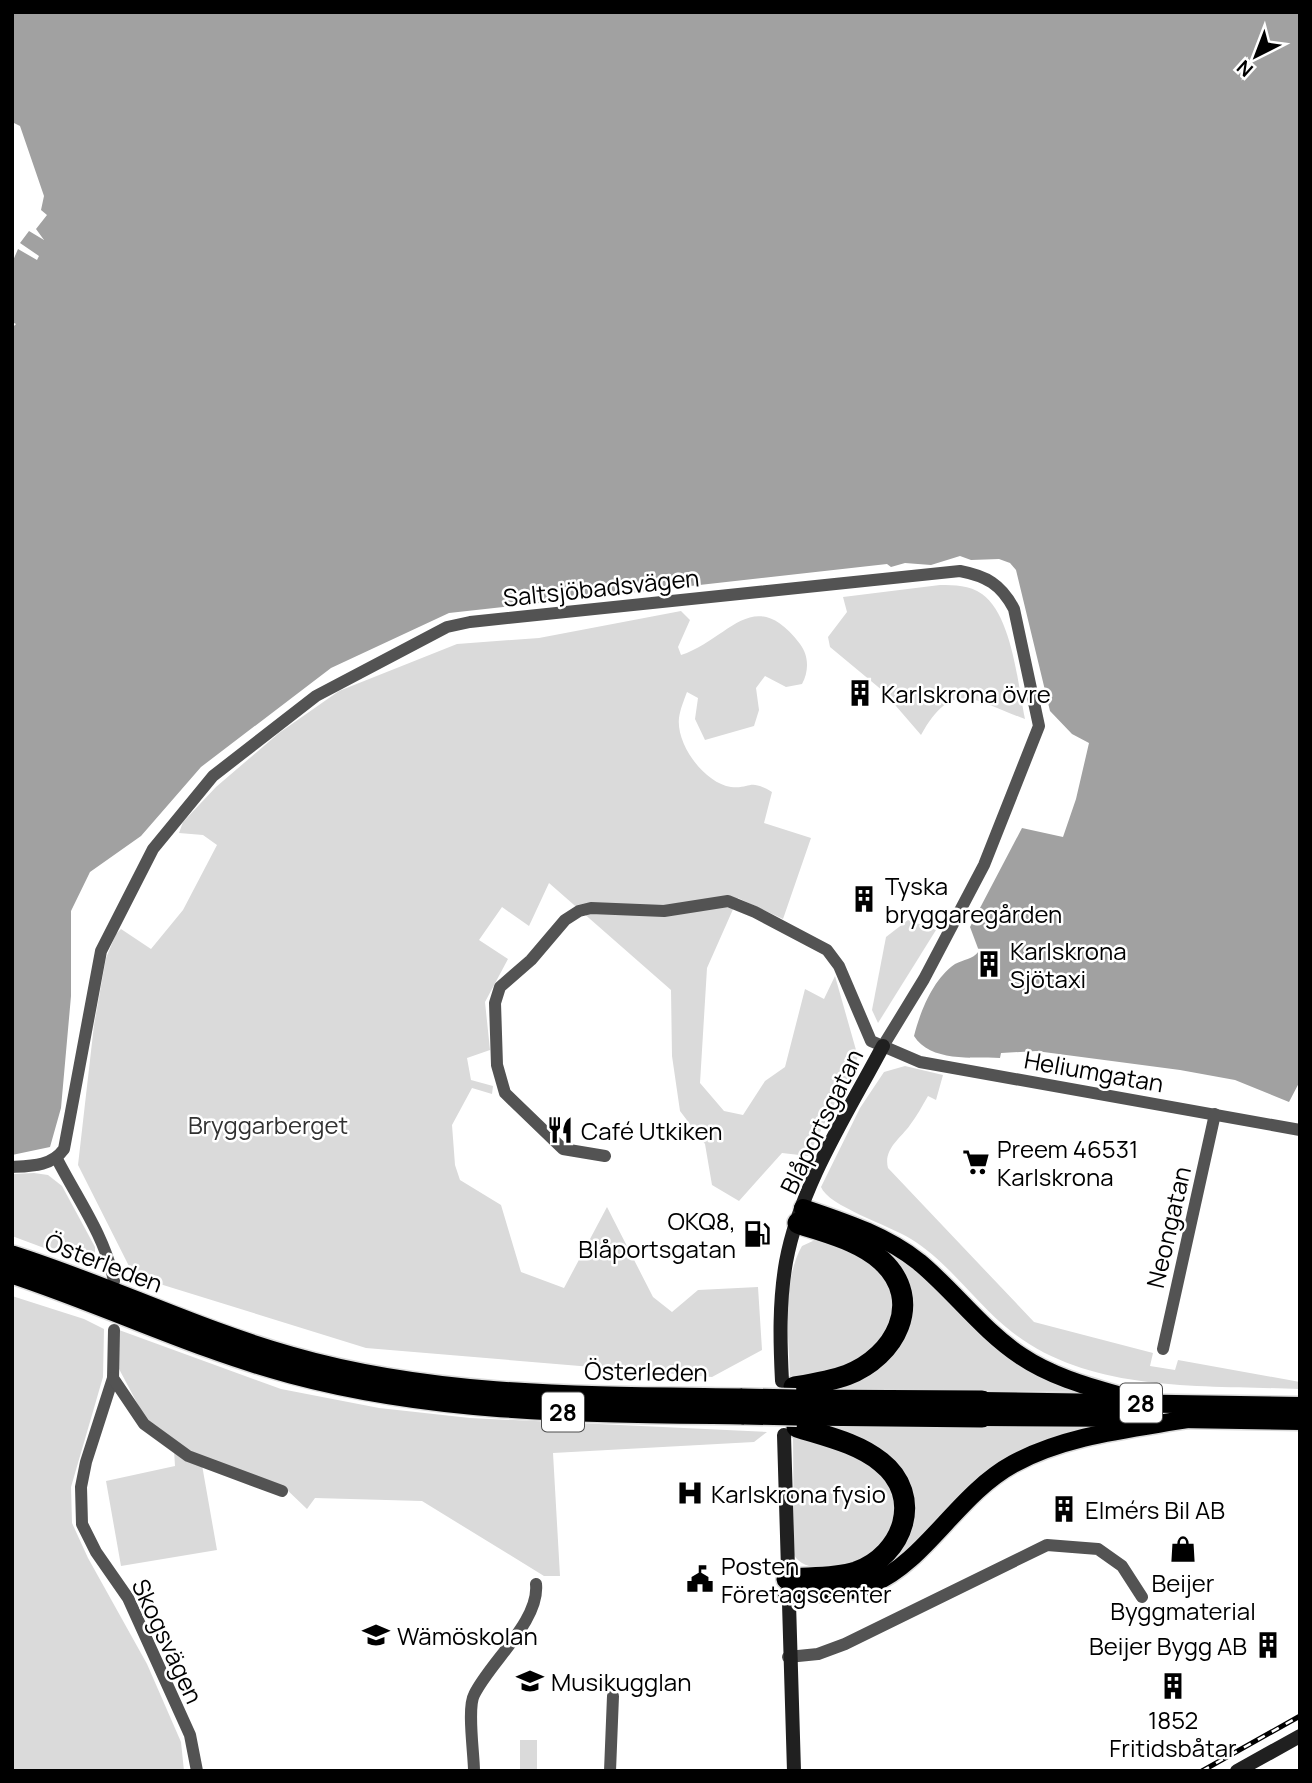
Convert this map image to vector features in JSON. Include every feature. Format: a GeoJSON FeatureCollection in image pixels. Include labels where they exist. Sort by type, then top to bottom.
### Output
{"type":"FeatureCollection","features":[{"type":"Feature","properties":{"kind":"highway"},"geometry":{"type":"LineString","coordinates":[[787,1587],[840,1576],[873,1563],[896,1541],[906,1513],[904,1495],[897,1477],[881,1461],[844,1442],[792,1407],[872,1362],[898,1333],[904,1308],[898,1281],[881,1260],[855,1243],[801,1216]]}},
{"type":"Feature","properties":{"kind":"highway","name":"Österleden"},"geometry":{"type":"LineString","coordinates":[[12,1256],[220,1335],[291,1357],[377,1377],[481,1391],[792,1407],[982,1409]]}},
{"type":"Feature","properties":{"kind":"highway","name":"Österleden"},"geometry":{"type":"LineString","coordinates":[[12,1273],[276,1368],[384,1394],[479,1407],[741,1404]]}},
{"type":"Feature","properties":{"kind":"main road"},"geometry":{"type":"LineString","coordinates":[[801,1216],[862,1229],[894,1244],[931,1273],[989,1332],[1038,1367],[1145,1403]]}},
{"type":"Feature","properties":{"kind":"main road","name":"Österleden"},"geometry":{"type":"LineString","coordinates":[[982,1409],[1145,1403],[1300,1406]]}},
{"type":"Feature","properties":{"kind":"main road","name":"Österleden"},"geometry":{"type":"LineString","coordinates":[[982,1409],[1188,1419],[1300,1421]]}},
{"type":"Feature","properties":{"kind":"main road"},"geometry":{"type":"LineString","coordinates":[[787,1587],[849,1590],[886,1576],[915,1554],[978,1489],[1028,1457],[1108,1433],[1188,1419]]}},
{"type":"Feature","properties":{"kind":"street","name":"Saltsjöbadsvägen"},"geometry":{"type":"LineString","coordinates":[[57,1159],[64,1149],[70,1122],[101,951],[153,849],[213,776],[316,696],[447,627],[470,622],[960,570],[980,575],[1006,594],[1014,609],[1039,726],[984,865],[924,979],[883,1046]]}},
{"type":"Feature","properties":{"kind":"street"},"geometry":{"type":"LineString","coordinates":[[605,1156],[563,1149],[505,1093],[497,1065],[495,1003],[500,987],[531,960],[565,920],[579,911],[591,908],[664,911],[728,901],[755,912],[827,950],[839,966],[871,1041],[883,1046]]}},
{"type":"Feature","properties":{"kind":"street","name":"Heliumgatan"},"geometry":{"type":"LineString","coordinates":[[883,1046],[920,1062],[1300,1130]]}},
{"type":"Feature","properties":{"kind":"street","name":"Blåportsgatan"},"geometry":{"type":"LineString","coordinates":[[794,1771],[787,1587],[792,1407],[780,1316],[787,1261],[801,1216],[822,1161],[883,1046]]}},
{"type":"Feature","properties":{"kind":"street","name":"Neongatan"},"geometry":{"type":"LineString","coordinates":[[1163,1349],[1215,1114]]}},
{"type":"Feature","properties":{"kind":"street"},"geometry":{"type":"LineString","coordinates":[[12,1167],[36,1166],[57,1159],[99,1235],[114,1280]]}},
{"type":"Feature","properties":{"kind":"street","name":"Skogsvägen"},"geometry":{"type":"LineString","coordinates":[[114,1330],[113,1378],[86,1462],[82,1487],[82,1524],[96,1552],[128,1598],[190,1735],[197,1771]]}},
{"type":"Feature","properties":{"kind":"street"},"geometry":{"type":"LineString","coordinates":[[113,1378],[144,1424],[188,1456],[282,1491]]}},
{"type":"Feature","properties":{"kind":"street"},"geometry":{"type":"LineString","coordinates":[[788,1657],[818,1654],[845,1644],[1047,1545],[1098,1549],[1122,1566],[1142,1597]]}},
{"type":"Feature","properties":{"kind":"street"},"geometry":{"type":"LineString","coordinates":[[474,1771],[472,1697],[519,1630],[535,1601],[536,1584]]}},
{"type":"Feature","properties":{"kind":"street"},"geometry":{"type":"LineString","coordinates":[[610,1771],[613,1696]]}},
{"type":"Feature","properties":{"kind":"street"},"geometry":{"type":"LineString","coordinates":[[1237,1771],[1300,1736]]}},
{"type":"Feature","properties":{"kind":"green space"},"geometry":{"type":"Polygon","coordinates":[[[940,585],[972,589],[992,604],[1007,634],[1025,719],[966,698],[944,706],[921,735],[883,691],[830,647],[828,637],[847,612],[843,597],[940,585]]]}},
{"type":"Feature","properties":{"kind":"green space","name":"Bryggarberget"},"geometry":{"type":"Polygon","coordinates":[[[681,611],[690,620],[678,647],[681,655],[741,621],[755,616],[768,618],[783,626],[800,644],[807,664],[802,684],[786,687],[765,676],[756,688],[759,710],[754,726],[705,740],[695,719],[698,698],[687,692],[680,712],[679,728],[682,739],[702,770],[721,784],[731,787],[754,785],[772,792],[764,823],[811,838],[783,919],[738,898],[707,968],[700,1083],[724,1111],[743,1115],[765,1081],[785,1067],[805,989],[824,999],[835,976],[858,1057],[808,1156],[782,1153],[739,1201],[712,1185],[705,1144],[680,1111],[672,1056],[671,990],[549,883],[529,926],[502,907],[479,940],[508,959],[485,1002],[490,1050],[467,1058],[471,1080],[493,1086],[492,1094],[472,1088],[452,1125],[455,1165],[460,1180],[501,1205],[521,1272],[564,1288],[607,1207],[653,1297],[672,1312],[698,1290],[758,1287],[762,1350],[712,1377],[366,1348],[134,1276],[78,1165],[94,1025],[106,958],[116,934],[121,929],[151,949],[183,910],[217,845],[203,835],[179,833],[183,822],[216,787],[279,733],[339,691],[457,644],[539,638],[681,611]]]}},
{"type":"Feature","properties":{"kind":"green space"},"geometry":{"type":"Polygon","coordinates":[[[908,920],[936,930],[878,1023],[872,1010],[886,937],[908,920]]]}},
{"type":"Feature","properties":{"kind":"green space"},"geometry":{"type":"Polygon","coordinates":[[[905,1066],[943,1075],[936,1100],[928,1096],[913,1122],[890,1149],[888,1168],[1034,1322],[1153,1353],[1150,1366],[1175,1370],[1178,1360],[1300,1382],[1300,1389],[1188,1386],[1113,1376],[1077,1366],[1043,1352],[1012,1332],[938,1260],[911,1239],[847,1208],[826,1194],[821,1187],[860,1108],[884,1072],[905,1066]]]}},
{"type":"Feature","properties":{"kind":"green space"},"geometry":{"type":"Polygon","coordinates":[[[12,1174],[48,1175],[62,1186],[95,1247],[95,1267],[12,1236],[12,1174]]]}},
{"type":"Feature","properties":{"kind":"green space"},"geometry":{"type":"Polygon","coordinates":[[[855,1232],[920,1271],[1083,1392],[834,1389],[868,1376],[889,1360],[905,1336],[912,1309],[909,1281],[902,1268],[886,1253],[855,1232]]]}},
{"type":"Feature","properties":{"kind":"green space"},"geometry":{"type":"Polygon","coordinates":[[[815,1240],[854,1253],[875,1266],[890,1287],[893,1312],[885,1336],[867,1355],[839,1368],[790,1378],[788,1311],[791,1277],[802,1246],[815,1240]]]}},
{"type":"Feature","properties":{"kind":"green space"},"geometry":{"type":"Polygon","coordinates":[[[12,1296],[84,1319],[104,1329],[103,1377],[71,1487],[72,1523],[88,1558],[147,1664],[181,1742],[184,1771],[12,1771],[12,1296]]]}},
{"type":"Feature","properties":{"kind":"green space"},"geometry":{"type":"Polygon","coordinates":[[[119,1330],[281,1389],[379,1408],[470,1418],[767,1432],[754,1442],[553,1453],[560,1576],[544,1576],[422,1501],[315,1498],[307,1509],[283,1486],[191,1452],[145,1418],[118,1367],[119,1330]]]}},
{"type":"Feature","properties":{"kind":"green space"},"geometry":{"type":"Polygon","coordinates":[[[821,1425],[1096,1427],[1055,1440],[936,1522],[884,1573],[831,1582],[905,1538],[915,1522],[915,1509],[910,1485],[821,1425]]]}},
{"type":"Feature","properties":{"kind":"green space"},"geometry":{"type":"Polygon","coordinates":[[[793,1437],[822,1443],[853,1454],[880,1470],[889,1481],[896,1499],[894,1529],[867,1555],[846,1564],[821,1568],[801,1562],[794,1555],[793,1437]]]}},
{"type":"Feature","properties":{"kind":"green space"},"geometry":{"type":"Polygon","coordinates":[[[174,1450],[202,1465],[217,1550],[121,1566],[106,1481],[175,1466],[174,1450]]]}},
{"type":"Feature","properties":{"kind":"green space"},"geometry":{"type":"Polygon","coordinates":[[[520,1740],[537,1740],[537,1771],[520,1771],[520,1740]]]}},
{"type":"Feature","properties":{"kind":"shaded area"},"geometry":{"type":"Polygon","coordinates":[[[12,12],[1300,12],[1300,1081],[1289,1102],[1235,1080],[1180,1070],[1036,1051],[1001,1053],[1000,1058],[941,1054],[921,1044],[914,1036],[924,1007],[940,978],[955,964],[971,958],[979,951],[970,927],[1022,828],[1063,837],[1076,799],[1089,743],[1072,734],[1050,711],[1016,570],[1010,563],[999,559],[971,560],[960,556],[931,565],[905,563],[891,567],[887,564],[449,613],[331,668],[201,767],[141,836],[90,872],[71,911],[71,996],[61,1108],[50,1147],[12,1155],[12,328],[16,324],[12,322],[12,263],[18,249],[37,260],[39,256],[20,243],[29,231],[44,240],[36,229],[47,215],[41,210],[44,196],[20,126],[12,122],[12,12]]]}},
{"type":"Feature","properties":{"kind":"railway"},"geometry":{"type":"LineString","coordinates":[[1202,1771],[1300,1716]]}},
{"type":"Feature","properties":{"kind":"place","name":"Karlskrona övre"},"geometry":{"type":"Point","coordinates":[860,693]}},
{"type":"Feature","properties":{"kind":"place","name":"Tyska bryggaregården"},"geometry":{"type":"Point","coordinates":[864,899]}},
{"type":"Feature","properties":{"kind":"place","name":"Karlskrona Sjötaxi"},"geometry":{"type":"Point","coordinates":[989,964]}},
{"type":"Feature","properties":{"kind":"place","name":"Café Utkiken"},"geometry":{"type":"Point","coordinates":[560,1130]}},
{"type":"Feature","properties":{"kind":"place","name":"Preem 46531 Karlskrona"},"geometry":{"type":"Point","coordinates":[976,1162]}},
{"type":"Feature","properties":{"kind":"place","name":"OKQ8, Blåportsgatan"},"geometry":{"type":"Point","coordinates":[757,1234]}},
{"type":"Feature","properties":{"kind":"place","name":"Karlskrona fysio"},"geometry":{"type":"Point","coordinates":[690,1493]}},
{"type":"Feature","properties":{"kind":"place","name":"Elmérs Bil AB"},"geometry":{"type":"Point","coordinates":[1064,1509]}},
{"type":"Feature","properties":{"kind":"place","name":"Beijer Byggmaterial"},"geometry":{"type":"Point","coordinates":[1183,1549]}},
{"type":"Feature","properties":{"kind":"place","name":"Posten Företagscenter"},"geometry":{"type":"Point","coordinates":[700,1579]}},
{"type":"Feature","properties":{"kind":"place","name":"Wämöskolan"},"geometry":{"type":"Point","coordinates":[376,1635]}},
{"type":"Feature","properties":{"kind":"place","name":"Beijer Bygg AB"},"geometry":{"type":"Point","coordinates":[1268,1645]}},
{"type":"Feature","properties":{"kind":"place","name":"Musikugglan"},"geometry":{"type":"Point","coordinates":[530,1681]}},
{"type":"Feature","properties":{"kind":"place","name":"1852 Fritidsbåtar"},"geometry":{"type":"Point","coordinates":[1173,1686]}}]}
